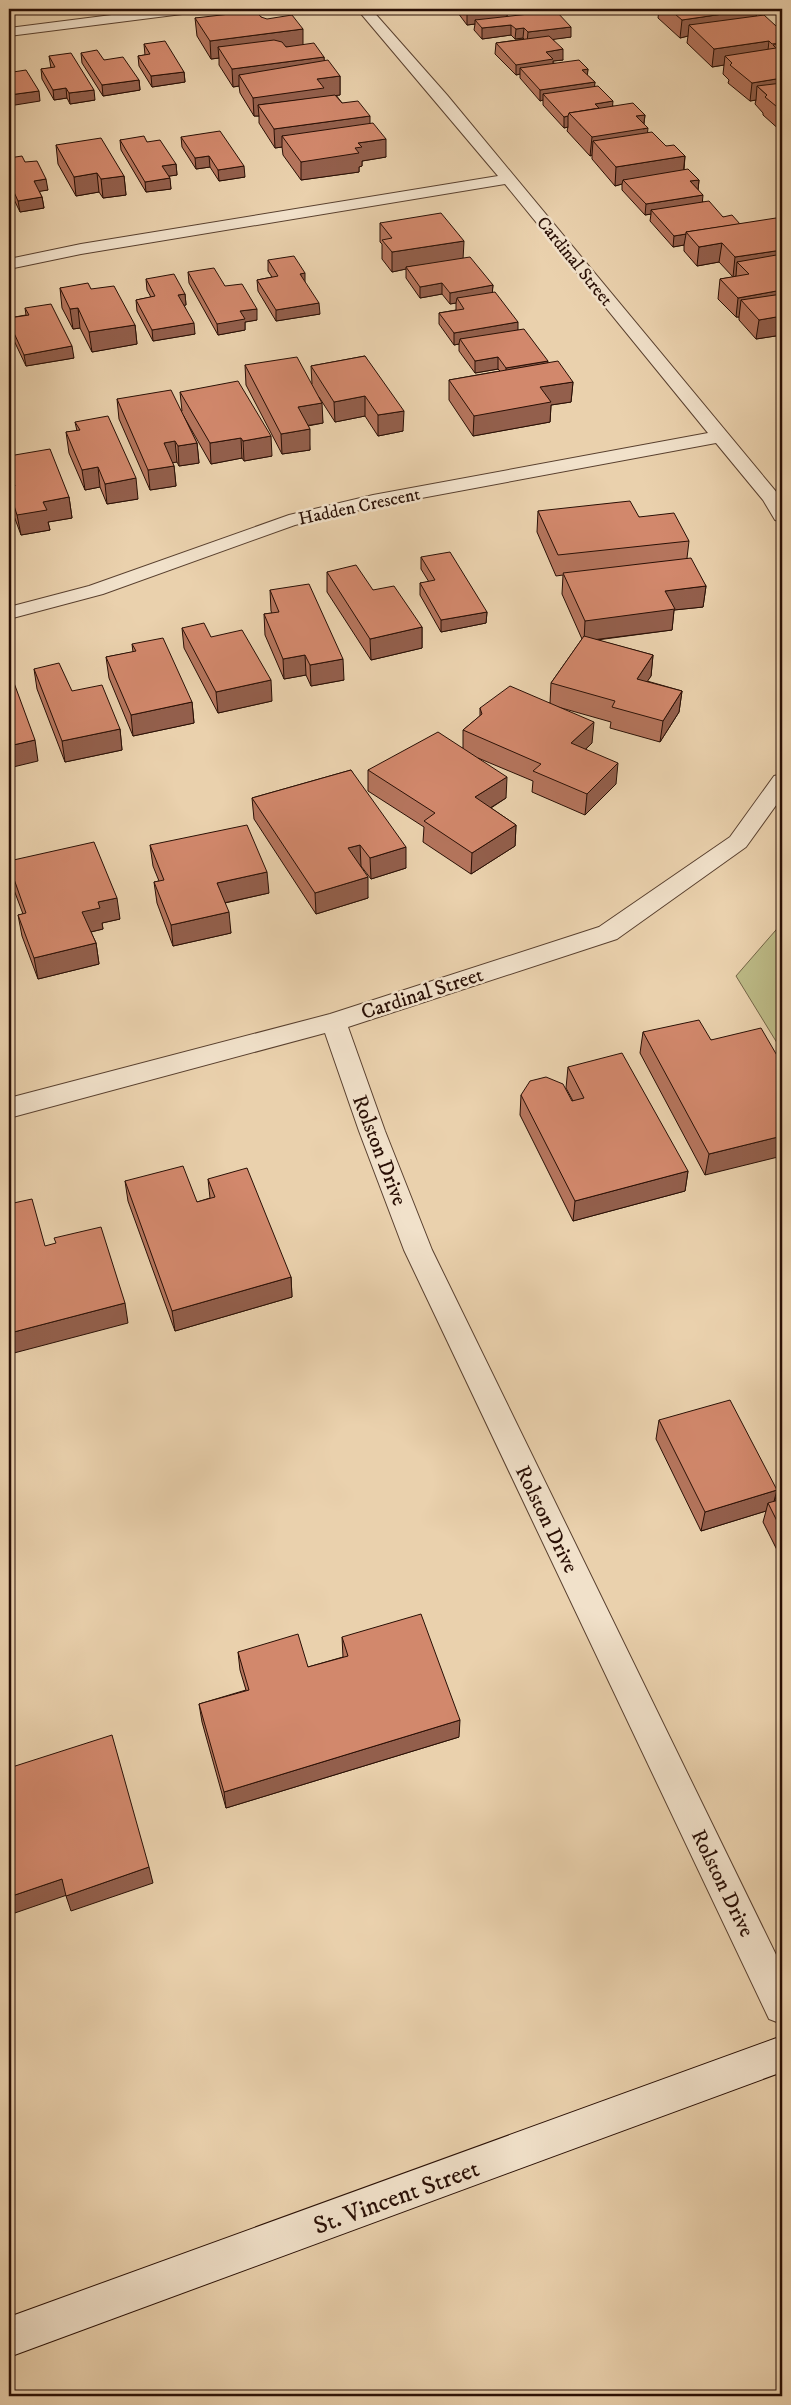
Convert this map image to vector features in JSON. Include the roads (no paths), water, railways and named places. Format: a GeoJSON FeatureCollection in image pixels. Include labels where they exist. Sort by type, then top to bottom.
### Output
{"type":"FeatureCollection","features":[{"type":"Feature","properties":{"kind":"street"},"geometry":{"type":"LineString","coordinates":[[9,32],[190,9]]}},
{"type":"Feature","properties":{"kind":"street","name":"Cardinal Street"},"geometry":{"type":"LineString","coordinates":[[364,9],[442,98],[771,498],[782,516]]}},
{"type":"Feature","properties":{"kind":"street"},"geometry":{"type":"LineString","coordinates":[[9,264],[81,249],[508,179]]}},
{"type":"Feature","properties":{"kind":"street","name":"Hadden Crescent"},"geometry":{"type":"LineString","coordinates":[[9,613],[96,590],[289,521],[373,501],[720,438]]}},
{"type":"Feature","properties":{"kind":"street","name":"Cardinal Street"},"geometry":{"type":"LineString","coordinates":[[9,1108],[334,1022],[608,933],[738,842],[782,781]]}},
{"type":"Feature","properties":{"kind":"street","name":"Rolston Drive"},"geometry":{"type":"LineString","coordinates":[[334,1022],[372,1131],[418,1250],[782,2006]]}},
{"type":"Feature","properties":{"kind":"street","name":"St. Vincent Street"},"geometry":{"type":"LineString","coordinates":[[9,2338],[782,2054]]}}]}
